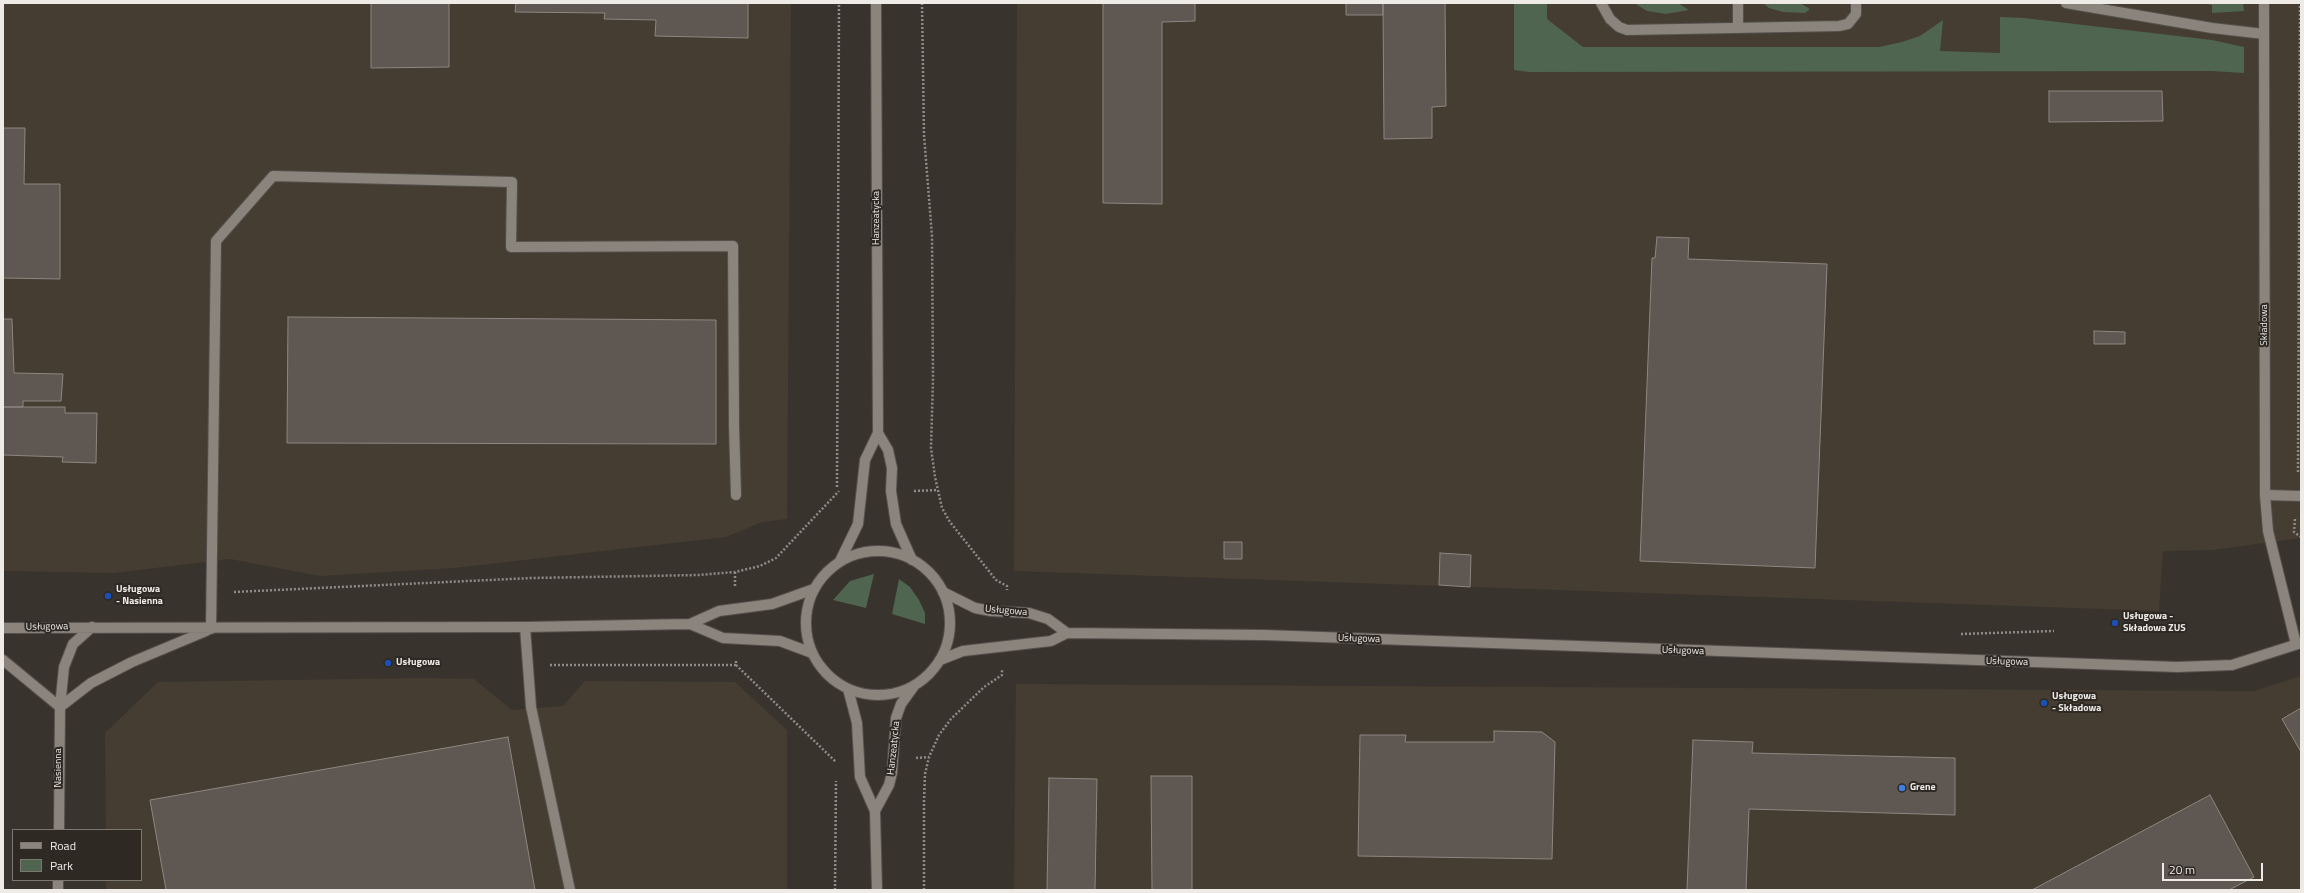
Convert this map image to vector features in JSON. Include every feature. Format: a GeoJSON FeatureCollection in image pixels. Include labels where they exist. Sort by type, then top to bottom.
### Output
{"type":"FeatureCollection","features":[{"type":"Feature","properties":{"kind":"street","name":"Hanzeatycka"},"geometry":{"type":"LineString","coordinates":[[840,561],[858,524],[865,460],[878,433],[876,3]]}},
{"type":"Feature","properties":{"kind":"street"},"geometry":{"type":"LineString","coordinates":[[1601,3],[1610,19],[1619,27],[1627,30],[1839,26],[1848,24],[1856,14],[1856,3]]}},
{"type":"Feature","properties":{"kind":"street"},"geometry":{"type":"LineString","coordinates":[[1738,3],[1738,28]]}},
{"type":"Feature","properties":{"kind":"street"},"geometry":{"type":"LineString","coordinates":[[2066,3],[2212,28],[2264,34]]}},
{"type":"Feature","properties":{"kind":"street","name":"Składowa"},"geometry":{"type":"LineString","coordinates":[[2264,3],[2265,495],[2268,531],[2298,643]]}},
{"type":"Feature","properties":{"kind":"street"},"geometry":{"type":"LineString","coordinates":[[211,629],[216,241],[273,176],[512,182],[511,247],[733,246],[736,495]]}},
{"type":"Feature","properties":{"kind":"street","name":"Hanzeatycka"},"geometry":{"type":"LineString","coordinates":[[878,433],[888,450],[892,468],[891,491],[896,524],[912,560]]}},
{"type":"Feature","properties":{"kind":"street"},"geometry":{"type":"LineString","coordinates":[[2265,495],[2300,496]]}},
{"type":"Feature","properties":{"kind":"street"},"geometry":{"type":"LineString","coordinates":[[876,551],[895,553],[912,560],[930,573],[944,592],[950,615],[948,638],[940,660],[928,674],[914,686],[898,692],[881,695],[864,694],[848,689],[833,680],[821,668],[812,653],[806,632],[807,610],[814,589],[826,574],[840,561],[858,554],[876,551]]}},
{"type":"Feature","properties":{"kind":"street","name":"Usługowa"},"geometry":{"type":"LineString","coordinates":[[3,628],[92,627],[211,629],[524,627],[690,624],[719,611],[772,604],[814,589]]}},
{"type":"Feature","properties":{"kind":"street","name":"Usługowa"},"geometry":{"type":"LineString","coordinates":[[944,592],[976,608],[1029,613],[1048,619],[1066,633]]}},
{"type":"Feature","properties":{"kind":"street","name":"Usługowa"},"geometry":{"type":"LineString","coordinates":[[690,624],[723,638],[780,640],[812,653]]}},
{"type":"Feature","properties":{"kind":"street","name":"Usługowa"},"geometry":{"type":"LineString","coordinates":[[60,707],[64,667],[73,644],[92,627]]}},
{"type":"Feature","properties":{"kind":"street"},"geometry":{"type":"LineString","coordinates":[[524,627],[531,707],[570,890]]}},
{"type":"Feature","properties":{"kind":"street","name":"Usługowa"},"geometry":{"type":"LineString","coordinates":[[60,707],[91,683],[132,662],[211,629]]}},
{"type":"Feature","properties":{"kind":"street","name":"Usługowa"},"geometry":{"type":"LineString","coordinates":[[940,660],[963,651],[1051,641],[1066,633],[1264,635],[2177,667],[2232,665],[2298,643]]}},
{"type":"Feature","properties":{"kind":"street"},"geometry":{"type":"LineString","coordinates":[[3,660],[60,707]]}},
{"type":"Feature","properties":{"kind":"street","name":"Hanzeatycka"},"geometry":{"type":"LineString","coordinates":[[875,811],[889,785],[892,773],[896,718],[901,704],[914,686]]}},
{"type":"Feature","properties":{"kind":"street","name":"Hanzeatycka"},"geometry":{"type":"LineString","coordinates":[[848,689],[858,723],[860,777],[866,794],[875,811],[877,890]]}},
{"type":"Feature","properties":{"kind":"street","name":"Nasienna"},"geometry":{"type":"LineString","coordinates":[[58,829],[60,707]]}},
{"type":"Feature","properties":{"kind":"path"},"geometry":{"type":"LineString","coordinates":[[211,593],[524,579],[699,575],[735,572],[760,566],[776,558],[837,492],[839,3]]}},
{"type":"Feature","properties":{"kind":"path"},"geometry":{"type":"LineString","coordinates":[[922,3],[924,134],[932,236],[933,379],[931,448],[942,508],[950,522],[996,580],[1007,586],[1006,612]]}},
{"type":"Feature","properties":{"kind":"path"},"geometry":{"type":"LineString","coordinates":[[2300,3],[2300,496],[2294,532],[2301,537]]}},
{"type":"Feature","properties":{"kind":"path"},"geometry":{"type":"LineString","coordinates":[[891,491],[938,490]]}},
{"type":"Feature","properties":{"kind":"path"},"geometry":{"type":"LineString","coordinates":[[837,492],[861,491]]}},
{"type":"Feature","properties":{"kind":"path"},"geometry":{"type":"LineString","coordinates":[[735,572],[735,608]]}},
{"type":"Feature","properties":{"kind":"path"},"geometry":{"type":"LineString","coordinates":[[1955,635],[2054,631]]}},
{"type":"Feature","properties":{"kind":"path"},"geometry":{"type":"LineString","coordinates":[[736,638],[736,665]]}},
{"type":"Feature","properties":{"kind":"path"},"geometry":{"type":"LineString","coordinates":[[924,890],[925,774],[929,757],[939,735],[951,719],[984,687],[1002,675],[1003,646]]}},
{"type":"Feature","properties":{"kind":"path"},"geometry":{"type":"LineString","coordinates":[[528,665],[736,665],[836,761],[836,769]]}},
{"type":"Feature","properties":{"kind":"path"},"geometry":{"type":"LineString","coordinates":[[835,890],[836,776]]}},
{"type":"Feature","properties":{"kind":"shaded area"},"geometry":{"type":"Polygon","coordinates":[[[3,3],[791,3],[787,519],[762,522],[726,537],[454,568],[320,576],[230,559],[114,573],[3,571],[3,3]]]}},
{"type":"Feature","properties":{"kind":"shaded area"},"geometry":{"type":"Polygon","coordinates":[[[1017,3],[2301,3],[2301,538],[2213,550],[2163,551],[2159,611],[1014,571],[1017,3]]]}},
{"type":"Feature","properties":{"kind":"shaded area"},"geometry":{"type":"Polygon","coordinates":[[[2301,676],[2301,890],[1014,890],[1016,684],[2254,691],[2301,676]]]}},
{"type":"Feature","properties":{"kind":"shaded area"},"geometry":{"type":"Polygon","coordinates":[[[422,678],[474,679],[512,710],[563,706],[585,681],[735,682],[787,730],[787,890],[106,890],[106,881],[142,881],[142,829],[106,829],[105,733],[158,682],[422,678]]]}},
{"type":"Feature","properties":{"kind":"green space"},"geometry":{"type":"Polygon","coordinates":[[[1514,3],[1547,3],[1547,19],[1583,47],[1879,47],[1920,36],[1943,20],[1940,51],[2000,53],[2000,17],[2024,18],[2212,40],[2244,47],[2244,73],[2212,71],[1529,72],[1514,70],[1514,3]]]}},
{"type":"Feature","properties":{"kind":"green space"},"geometry":{"type":"Polygon","coordinates":[[[1634,3],[1678,3],[1689,10],[1666,14],[1647,11],[1634,3]]]}},
{"type":"Feature","properties":{"kind":"green space"},"geometry":{"type":"Polygon","coordinates":[[[1763,3],[1800,3],[1810,9],[1805,13],[1783,12],[1769,8],[1763,3]]]}},
{"type":"Feature","properties":{"kind":"green space"},"geometry":{"type":"Polygon","coordinates":[[[2202,3],[2243,3],[2244,11],[2212,13],[2212,5],[2202,3]]]}},
{"type":"Feature","properties":{"kind":"green space"},"geometry":{"type":"Polygon","coordinates":[[[874,574],[866,608],[833,600],[850,581],[874,574]]]}},
{"type":"Feature","properties":{"kind":"green space"},"geometry":{"type":"Polygon","coordinates":[[[899,579],[910,587],[919,600],[925,613],[925,624],[892,614],[899,579]]]}},
{"type":"Feature","properties":{"kind":"building"},"geometry":{"type":"Polygon","coordinates":[[[371,3],[449,3],[449,67],[371,68],[371,3]]]}},
{"type":"Feature","properties":{"kind":"building"},"geometry":{"type":"Polygon","coordinates":[[[516,3],[748,3],[748,38],[655,36],[656,20],[604,19],[605,13],[515,12],[516,3]]]}},
{"type":"Feature","properties":{"kind":"building"},"geometry":{"type":"Polygon","coordinates":[[[1103,3],[1195,3],[1195,21],[1162,22],[1162,204],[1103,203],[1103,3]]]}},
{"type":"Feature","properties":{"kind":"building"},"geometry":{"type":"Polygon","coordinates":[[[1346,3],[1383,3],[1383,15],[1346,15],[1346,3]]]}},
{"type":"Feature","properties":{"kind":"building"},"geometry":{"type":"Polygon","coordinates":[[[1383,3],[1445,3],[1446,106],[1432,107],[1432,138],[1384,139],[1383,3]]]}},
{"type":"Feature","properties":{"kind":"building"},"geometry":{"type":"Polygon","coordinates":[[[2049,91],[2162,91],[2163,121],[2049,122],[2049,91]]]}},
{"type":"Feature","properties":{"kind":"building"},"geometry":{"type":"Polygon","coordinates":[[[3,128],[25,128],[24,184],[60,184],[60,279],[3,278],[3,128]]]}},
{"type":"Feature","properties":{"kind":"building"},"geometry":{"type":"Polygon","coordinates":[[[1657,237],[1689,238],[1688,259],[1827,264],[1815,568],[1640,561],[1652,258],[1655,258],[1657,237]]]}},
{"type":"Feature","properties":{"kind":"building"},"geometry":{"type":"Polygon","coordinates":[[[288,317],[716,320],[716,444],[287,443],[288,317]]]}},
{"type":"Feature","properties":{"kind":"building"},"geometry":{"type":"Polygon","coordinates":[[[3,319],[12,319],[14,373],[63,374],[61,401],[23,401],[23,407],[3,407],[3,319]]]}},
{"type":"Feature","properties":{"kind":"building"},"geometry":{"type":"Polygon","coordinates":[[[2094,331],[2125,332],[2125,344],[2094,344],[2094,331]]]}},
{"type":"Feature","properties":{"kind":"building"},"geometry":{"type":"Polygon","coordinates":[[[3,407],[65,407],[65,413],[97,413],[96,463],[62,462],[63,457],[3,455],[3,407]]]}},
{"type":"Feature","properties":{"kind":"building"},"geometry":{"type":"Polygon","coordinates":[[[1224,542],[1242,542],[1242,559],[1224,559],[1224,542]]]}},
{"type":"Feature","properties":{"kind":"building"},"geometry":{"type":"Polygon","coordinates":[[[1440,553],[1471,555],[1470,587],[1439,585],[1440,553]]]}},
{"type":"Feature","properties":{"kind":"building"},"geometry":{"type":"Polygon","coordinates":[[[2301,708],[2301,752],[2282,719],[2301,708]]]}},
{"type":"Feature","properties":{"kind":"building"},"geometry":{"type":"Polygon","coordinates":[[[1494,731],[1542,732],[1555,742],[1552,859],[1358,856],[1360,735],[1406,735],[1405,742],[1494,742],[1494,731]]]}},
{"type":"Feature","properties":{"kind":"building"},"geometry":{"type":"Polygon","coordinates":[[[508,737],[535,890],[166,890],[150,800],[508,737]]]}},
{"type":"Feature","properties":{"kind":"building"},"geometry":{"type":"Polygon","coordinates":[[[1693,740],[1753,742],[1752,753],[1955,758],[1955,815],[1749,809],[1746,890],[1687,890],[1693,740]]]}},
{"type":"Feature","properties":{"kind":"building"},"geometry":{"type":"Polygon","coordinates":[[[1151,776],[1192,776],[1192,890],[1152,890],[1151,776]]]}},
{"type":"Feature","properties":{"kind":"building"},"geometry":{"type":"Polygon","coordinates":[[[1049,778],[1097,779],[1095,890],[1047,890],[1049,778]]]}},
{"type":"Feature","properties":{"kind":"building"},"geometry":{"type":"Polygon","coordinates":[[[2210,795],[2254,877],[2229,890],[2032,890],[2210,795]]]}},
{"type":"Feature","properties":{"kind":"place","name":"Usługowa - Nasienna"},"geometry":{"type":"Point","coordinates":[108,596]}},
{"type":"Feature","properties":{"kind":"place","name":"Usługowa - Składowa ZUS"},"geometry":{"type":"Point","coordinates":[2115,623]}},
{"type":"Feature","properties":{"kind":"place","name":"Usługowa"},"geometry":{"type":"Point","coordinates":[388,663]}},
{"type":"Feature","properties":{"kind":"place","name":"Usługowa - Składowa"},"geometry":{"type":"Point","coordinates":[2044,703]}},
{"type":"Feature","properties":{"kind":"place","name":"Grene"},"geometry":{"type":"Point","coordinates":[1902,788]}}]}
